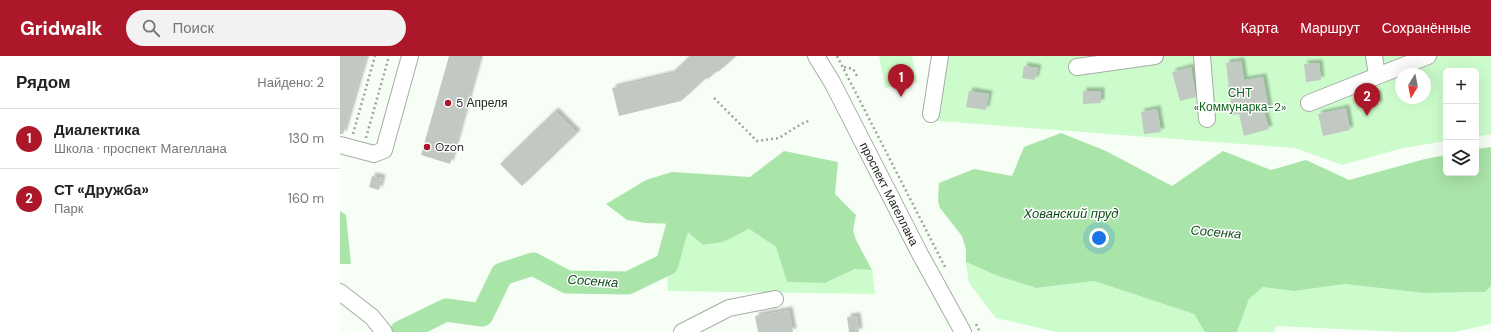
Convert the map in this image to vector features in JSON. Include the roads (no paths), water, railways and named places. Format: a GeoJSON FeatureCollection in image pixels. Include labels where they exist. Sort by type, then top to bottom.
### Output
{"type":"FeatureCollection","features":[{"type":"Feature","properties":{"kind":"street"},"geometry":{"type":"LineString","coordinates":[[343,139],[363,151],[374,154],[384,150],[410,56]]}},
{"type":"Feature","properties":{"kind":"street","name":"проспект Магеллана"},"geometry":{"type":"LineString","coordinates":[[816,56],[832,82],[920,254],[963,332]]}},
{"type":"Feature","properties":{"kind":"street"},"geometry":{"type":"LineString","coordinates":[[931,114],[940,56]]}},
{"type":"Feature","properties":{"kind":"street"},"geometry":{"type":"LineString","coordinates":[[1076,67],[1155,56]]}},
{"type":"Feature","properties":{"kind":"street"},"geometry":{"type":"LineString","coordinates":[[1202,56],[1207,118]]}},
{"type":"Feature","properties":{"kind":"street"},"geometry":{"type":"LineString","coordinates":[[1374,56],[1377,75]]}},
{"type":"Feature","properties":{"kind":"street"},"geometry":{"type":"LineString","coordinates":[[1309,103],[1428,56]]}},
{"type":"Feature","properties":{"kind":"street"},"geometry":{"type":"LineString","coordinates":[[340,292],[372,317],[384,332]]}},
{"type":"Feature","properties":{"kind":"street"},"geometry":{"type":"LineString","coordinates":[[682,332],[730,308],[775,299]]}},
{"type":"Feature","properties":{"kind":"water","name":"Хованский пруд"},"geometry":{"type":"Polygon","coordinates":[[[1061,133],[1106,151],[1172,186],[1223,151],[1271,170],[1306,160],[1349,180],[1425,159],[1443,156],[1443,176],[1479,176],[1479,149],[1491,147],[1491,286],[1485,292],[1424,293],[1345,284],[1294,291],[1263,287],[1249,299],[1237,332],[1205,332],[1194,314],[1094,281],[1036,288],[998,276],[966,262],[966,250],[962,236],[940,208],[938,201],[939,183],[974,169],[1012,176],[1024,147],[1061,133]]]}},
{"type":"Feature","properties":{"kind":"water"},"geometry":{"type":"Polygon","coordinates":[[[784,151],[838,162],[835,194],[856,215],[853,230],[856,240],[872,270],[855,269],[825,283],[787,282],[776,247],[749,229],[723,242],[703,245],[678,224],[646,223],[627,220],[606,204],[646,180],[672,172],[750,177],[784,151]]]}},
{"type":"Feature","properties":{"kind":"water"},"geometry":{"type":"Polygon","coordinates":[[[340,211],[346,215],[351,264],[340,264],[340,211]]]}},
{"type":"Feature","properties":{"kind":"waterway","name":"Сосенка"},"geometry":{"type":"LineString","coordinates":[[401,332],[446,310],[482,315],[502,274],[533,264],[567,282],[628,283],[667,264],[678,224],[707,213]]}},
{"type":"Feature","properties":{"kind":"place","name":"Диалектика"},"geometry":{"type":"Point","coordinates":[901,97]}},
{"type":"Feature","properties":{"kind":"place","name":"5 Апреля"},"geometry":{"type":"Point","coordinates":[448,103]}},
{"type":"Feature","properties":{"kind":"place","name":"СТ «Дружба»"},"geometry":{"type":"Point","coordinates":[1367,116]}},
{"type":"Feature","properties":{"kind":"place","name":"Ozon"},"geometry":{"type":"Point","coordinates":[427,147]}},
{"type":"Feature","properties":{"kind":"park label","name":"СНТ «Коммунарка-2»"},"geometry":{"type":"Point","coordinates":[1240,100]}}]}
